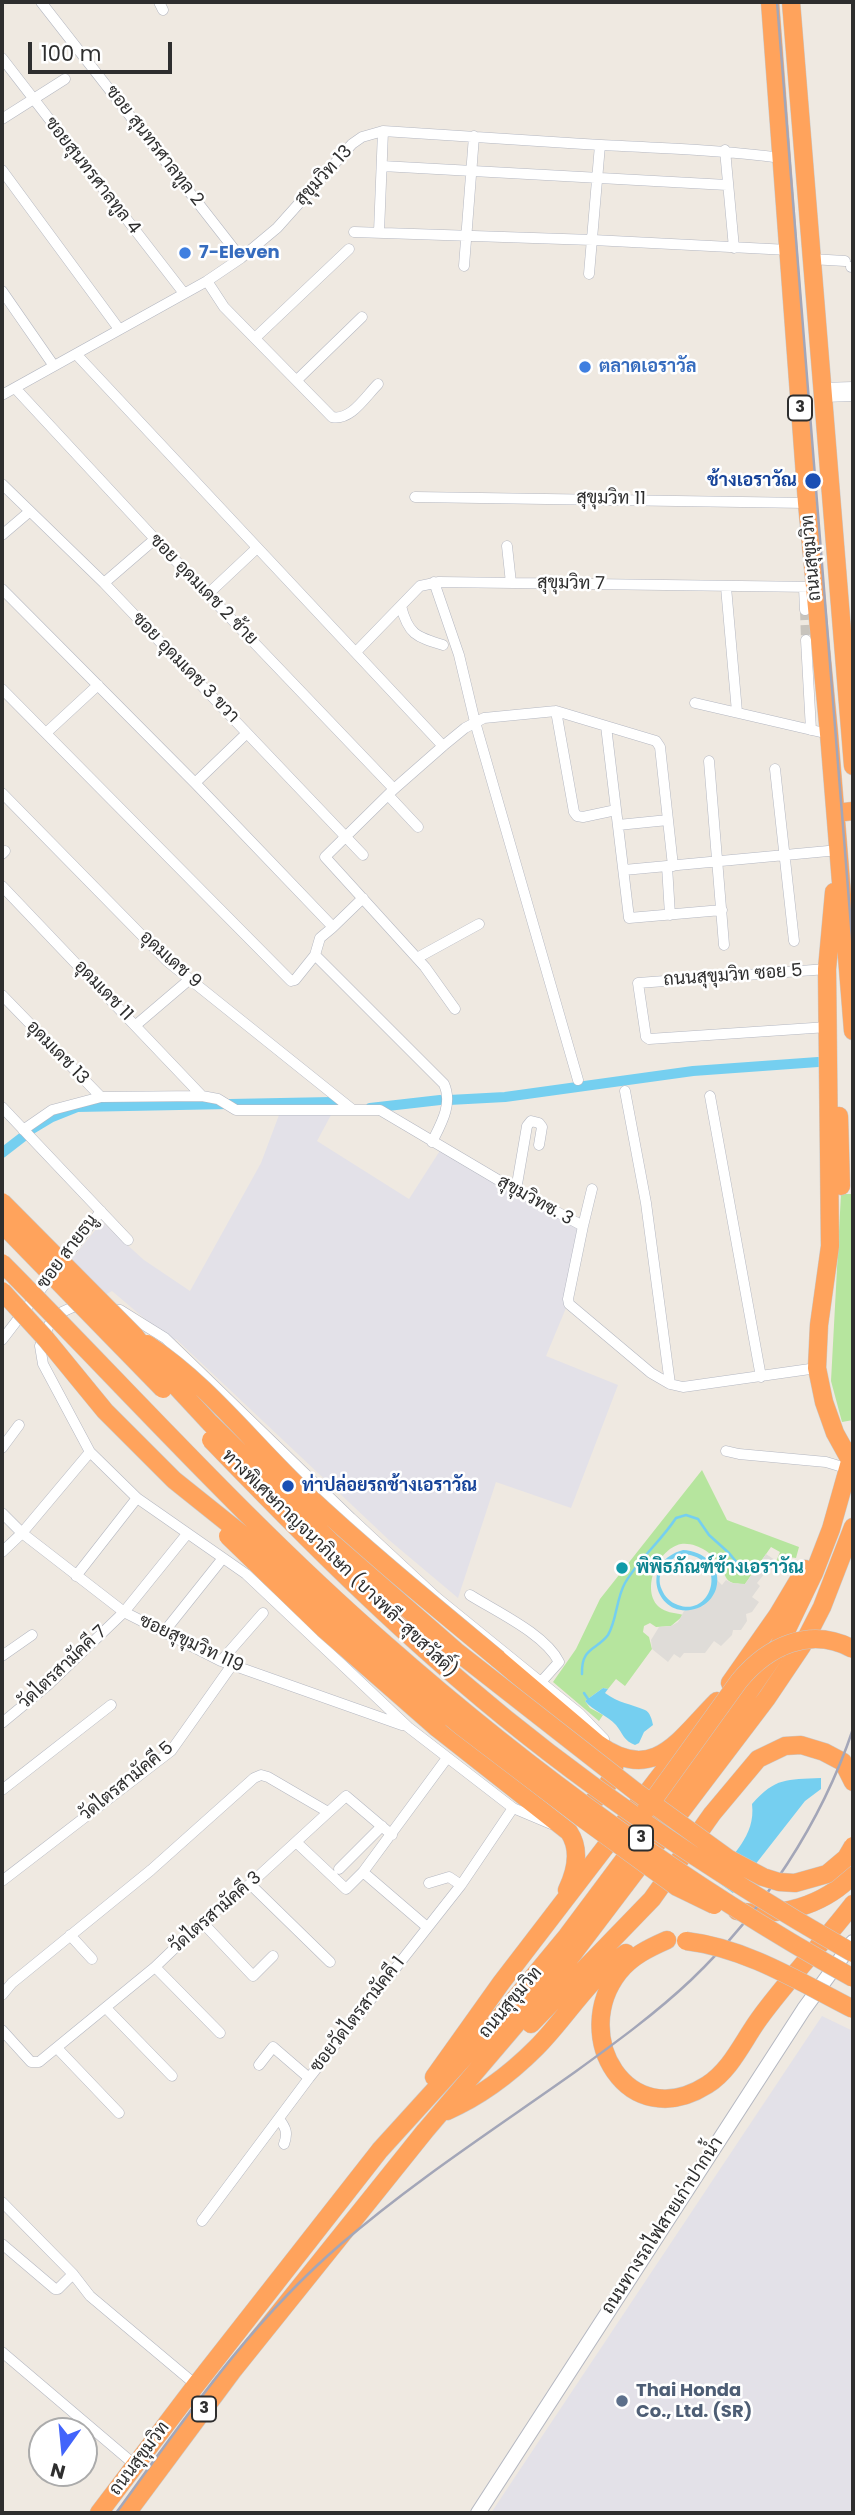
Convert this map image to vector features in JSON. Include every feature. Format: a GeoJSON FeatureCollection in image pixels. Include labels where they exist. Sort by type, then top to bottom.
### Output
{"type":"FeatureCollection","features":[{"type":"Feature","properties":{"kind":"highway","name":"ถนนสุขุมวิท"},"geometry":{"type":"LineString","coordinates":[[770,2],[807,503],[809,587],[830,734],[845,812],[839,857],[853,1031]]}},
{"type":"Feature","properties":{"kind":"highway","name":"ถนนสุขุมวิท"},"geometry":{"type":"LineString","coordinates":[[791,2],[851,712],[853,766]]}},
{"type":"Feature","properties":{"kind":"highway"},"geometry":{"type":"LineString","coordinates":[[839,857],[827,969],[830,1246],[819,1325],[817,1368],[824,1402],[835,1433],[852,1457]]}},
{"type":"Feature","properties":{"kind":"highway"},"geometry":{"type":"LineString","coordinates":[[839,857],[839,1255],[828,1353],[835,1401],[852,1457]]}},
{"type":"Feature","properties":{"kind":"highway"},"geometry":{"type":"LineString","coordinates":[[2,1202],[135,1336],[158,1367],[210,1423],[371,1578],[546,1724],[710,1846],[763,1877],[795,1883],[827,1874],[846,1858],[853,1846]]}},
{"type":"Feature","properties":{"kind":"highway","name":"ทางพิเศษกาญจนาภิเษก (บางพลี-สุขสวัสดิ์)"},"geometry":{"type":"LineString","coordinates":[[2,1224],[325,1555],[394,1622],[463,1683],[533,1741],[627,1809],[755,1895],[853,1953]]}},
{"type":"Feature","properties":{"kind":"highway","name":"ทางพิเศษกาญจนาภิเษก (บางพลี-สุขสวัสดิ์)"},"geometry":{"type":"LineString","coordinates":[[2,1263],[311,1576],[453,1703],[607,1820],[743,1912],[853,1978]]}},
{"type":"Feature","properties":{"kind":"highway"},"geometry":{"type":"LineString","coordinates":[[2,1291],[105,1411],[292,1600],[437,1728],[569,1832],[576,1846],[576,1863],[559,1909]]}},
{"type":"Feature","properties":{"kind":"highway"},"geometry":{"type":"LineString","coordinates":[[135,1336],[179,1368],[304,1492],[498,1660],[614,1756],[633,1762],[653,1759],[674,1744],[717,1701]]}},
{"type":"Feature","properties":{"kind":"highway","name":"ถนนสุขุมวิท"},"geometry":{"type":"LineString","coordinates":[[99,2513],[380,2150],[481,2039],[558,1946],[742,1703],[775,1654],[798,1608],[831,1529],[852,1457]]}},
{"type":"Feature","properties":{"kind":"highway"},"geometry":{"type":"LineString","coordinates":[[174,1480],[240,1533],[373,1653],[461,1726],[677,1886],[697,1897],[730,1909],[753,1913],[779,1912],[817,1901],[853,1875]]}},
{"type":"Feature","properties":{"kind":"highway"},"geometry":{"type":"LineString","coordinates":[[380,2150],[717,1701],[791,1593],[843,1490]]}},
{"type":"Feature","properties":{"kind":"highway","name":"ถนนสุขุมวิท"},"geometry":{"type":"LineString","coordinates":[[127,2513],[283,2307],[440,2113],[573,1955],[784,1675],[822,1607],[853,1527]]}},
{"type":"Feature","properties":{"kind":"highway"},"geometry":{"type":"LineString","coordinates":[[349,1625],[430,1694],[577,1810],[583,1810],[601,1794],[614,1768],[614,1756]]}},
{"type":"Feature","properties":{"kind":"highway"},"geometry":{"type":"LineString","coordinates":[[463,2038],[527,1965],[640,1818],[751,1666],[768,1653],[797,1641],[828,1640],[853,1649]]}},
{"type":"Feature","properties":{"kind":"highway"},"geometry":{"type":"LineString","coordinates":[[457,2094],[638,1915],[712,1814],[758,1759],[785,1746],[801,1745],[824,1752],[843,1762],[853,1782]]}},
{"type":"Feature","properties":{"kind":"highway"},"geometry":{"type":"LineString","coordinates":[[667,1940],[642,1951],[620,1970],[605,2000],[600,2031],[607,2062],[631,2089],[645,2096],[671,2100],[697,2091],[722,2073],[758,2020],[853,1904]]}},
{"type":"Feature","properties":{"kind":"highway"},"geometry":{"type":"LineString","coordinates":[[440,2113],[475,2098],[507,2074],[537,2048],[591,1983],[618,1958],[643,1943],[686,1941],[707,1943],[730,1950],[853,2009]]}},
{"type":"Feature","properties":{"kind":"highway"},"geometry":{"type":"LineString","coordinates":[[267,2294],[283,2307]]}},
{"type":"Feature","properties":{"kind":"main road","name":"ถนนทางรถไฟสายเก่าปากน้ำ"},"geometry":{"type":"LineString","coordinates":[[478,2513],[814,1995],[853,1942]]}},
{"type":"Feature","properties":{"kind":"street","name":"ซอย สุนทรศาลทูล 2"},"geometry":{"type":"LineString","coordinates":[[41,2],[242,258]]}},
{"type":"Feature","properties":{"kind":"street","name":"ซอยสุนทรศาลทูล 4"},"geometry":{"type":"LineString","coordinates":[[2,58],[183,292]]}},
{"type":"Feature","properties":{"kind":"street"},"geometry":{"type":"LineString","coordinates":[[2,119],[65,79]]}},
{"type":"Feature","properties":{"kind":"street","name":"สุขุมวิท 13"},"geometry":{"type":"LineString","coordinates":[[2,395],[207,281],[242,258],[276,228],[362,137],[383,131],[725,150],[782,158]]}},
{"type":"Feature","properties":{"kind":"street"},"geometry":{"type":"LineString","coordinates":[[379,232],[383,131]]}},
{"type":"Feature","properties":{"kind":"street"},"geometry":{"type":"LineString","coordinates":[[464,266],[474,136]]}},
{"type":"Feature","properties":{"kind":"street"},"geometry":{"type":"LineString","coordinates":[[589,274],[600,145]]}},
{"type":"Feature","properties":{"kind":"street"},"geometry":{"type":"LineString","coordinates":[[725,150],[734,248]]}},
{"type":"Feature","properties":{"kind":"street"},"geometry":{"type":"LineString","coordinates":[[382,166],[727,185]]}},
{"type":"Feature","properties":{"kind":"street"},"geometry":{"type":"LineString","coordinates":[[2,170],[119,329]]}},
{"type":"Feature","properties":{"kind":"street"},"geometry":{"type":"LineString","coordinates":[[354,232],[789,250]]}},
{"type":"Feature","properties":{"kind":"street"},"geometry":{"type":"LineString","coordinates":[[255,338],[349,248]]}},
{"type":"Feature","properties":{"kind":"street"},"geometry":{"type":"LineString","coordinates":[[811,262],[850,264]]}},
{"type":"Feature","properties":{"kind":"street"},"geometry":{"type":"LineString","coordinates":[[207,281],[218,300],[332,417],[340,419],[348,415],[377,384]]}},
{"type":"Feature","properties":{"kind":"street"},"geometry":{"type":"LineString","coordinates":[[2,291],[54,366]]}},
{"type":"Feature","properties":{"kind":"street"},"geometry":{"type":"LineString","coordinates":[[297,380],[362,317]]}},
{"type":"Feature","properties":{"kind":"street"},"geometry":{"type":"LineString","coordinates":[[76,354],[443,746]]}},
{"type":"Feature","properties":{"kind":"street"},"geometry":{"type":"LineString","coordinates":[[822,393],[853,387]]}},
{"type":"Feature","properties":{"kind":"street","name":"ซอย อุดมเดช 2 ซ้าย"},"geometry":{"type":"LineString","coordinates":[[15,388],[391,792],[418,827]]}},
{"type":"Feature","properties":{"kind":"street"},"geometry":{"type":"LineString","coordinates":[[822,393],[853,396]]}},
{"type":"Feature","properties":{"kind":"street","name":"ซอย อุดมเดช 3 ขวา"},"geometry":{"type":"LineString","coordinates":[[2,485],[104,583],[363,855]]}},
{"type":"Feature","properties":{"kind":"street","name":"สุขุมวิท 11"},"geometry":{"type":"LineString","coordinates":[[415,497],[807,503]]}},
{"type":"Feature","properties":{"kind":"street"},"geometry":{"type":"LineString","coordinates":[[2,534],[29,512]]}},
{"type":"Feature","properties":{"kind":"street"},"geometry":{"type":"LineString","coordinates":[[104,583],[155,539]]}},
{"type":"Feature","properties":{"kind":"street"},"geometry":{"type":"LineString","coordinates":[[508,546],[510,583]]}},
{"type":"Feature","properties":{"kind":"street"},"geometry":{"type":"LineString","coordinates":[[208,594],[257,548]]}},
{"type":"Feature","properties":{"kind":"street"},"geometry":{"type":"LineString","coordinates":[[356,652],[420,586],[434,582],[459,655],[475,722],[578,1080]]}},
{"type":"Feature","properties":{"kind":"street","name":"สุขุมวิท 7"},"geometry":{"type":"LineString","coordinates":[[434,582],[809,587]]}},
{"type":"Feature","properties":{"kind":"street"},"geometry":{"type":"LineString","coordinates":[[726,587],[737,712]]}},
{"type":"Feature","properties":{"kind":"street"},"geometry":{"type":"LineString","coordinates":[[805,610],[809,587]]}},
{"type":"Feature","properties":{"kind":"street"},"geometry":{"type":"LineString","coordinates":[[2,589],[195,783],[332,928]]}},
{"type":"Feature","properties":{"kind":"street"},"geometry":{"type":"LineString","coordinates":[[401,606],[405,622],[416,635],[443,645]]}},
{"type":"Feature","properties":{"kind":"street"},"geometry":{"type":"LineString","coordinates":[[806,640],[811,730]]}},
{"type":"Feature","properties":{"kind":"street"},"geometry":{"type":"LineString","coordinates":[[46,733],[98,685]]}},
{"type":"Feature","properties":{"kind":"street"},"geometry":{"type":"LineString","coordinates":[[2,689],[291,981],[295,980],[315,956],[320,938],[363,898]]}},
{"type":"Feature","properties":{"kind":"street"},"geometry":{"type":"LineString","coordinates":[[695,703],[830,734]]}},
{"type":"Feature","properties":{"kind":"street"},"geometry":{"type":"LineString","coordinates":[[556,711],[577,817],[617,810]]}},
{"type":"Feature","properties":{"kind":"street"},"geometry":{"type":"LineString","coordinates":[[455,1009],[417,958],[325,857],[391,792],[443,746],[484,718],[556,711],[656,741],[660,747],[668,821],[670,915]]}},
{"type":"Feature","properties":{"kind":"street"},"geometry":{"type":"LineString","coordinates":[[606,726],[629,918],[722,910]]}},
{"type":"Feature","properties":{"kind":"street"},"geometry":{"type":"LineString","coordinates":[[195,783],[247,733]]}},
{"type":"Feature","properties":{"kind":"street"},"geometry":{"type":"LineString","coordinates":[[709,761],[724,945]]}},
{"type":"Feature","properties":{"kind":"street"},"geometry":{"type":"LineString","coordinates":[[775,769],[794,941]]}},
{"type":"Feature","properties":{"kind":"street","name":"อุดมเดช 9"},"geometry":{"type":"LineString","coordinates":[[2,793],[167,961],[350,1108]]}},
{"type":"Feature","properties":{"kind":"street"},"geometry":{"type":"LineString","coordinates":[[618,825],[668,821]]}},
{"type":"Feature","properties":{"kind":"street"},"geometry":{"type":"LineString","coordinates":[[624,870],[784,856],[839,857]]}},
{"type":"Feature","properties":{"kind":"street","name":"อุดมเดช 11"},"geometry":{"type":"LineString","coordinates":[[2,886],[202,1096]]}},
{"type":"Feature","properties":{"kind":"street"},"geometry":{"type":"LineString","coordinates":[[417,958],[479,925]]}},
{"type":"Feature","properties":{"kind":"street"},"geometry":{"type":"LineString","coordinates":[[315,956],[444,1084],[448,1102],[432,1142]]}},
{"type":"Feature","properties":{"kind":"street","name":"ถนนสุขุมวิท ซอย 5"},"geometry":{"type":"LineString","coordinates":[[827,969],[638,983],[646,1037],[649,1039],[828,1027]]}},
{"type":"Feature","properties":{"kind":"street"},"geometry":{"type":"LineString","coordinates":[[136,1026],[190,979]]}},
{"type":"Feature","properties":{"kind":"street","name":"อุดมเดช 13"},"geometry":{"type":"LineString","coordinates":[[2,995],[101,1097],[202,1096],[218,1099],[232,1109]]}},
{"type":"Feature","properties":{"kind":"street"},"geometry":{"type":"LineString","coordinates":[[625,1091],[646,1203],[670,1384],[683,1387],[817,1368]]}},
{"type":"Feature","properties":{"kind":"street"},"geometry":{"type":"LineString","coordinates":[[710,1096],[761,1377]]}},
{"type":"Feature","properties":{"kind":"street"},"geometry":{"type":"LineString","coordinates":[[23,1130],[52,1110],[101,1097]]}},
{"type":"Feature","properties":{"kind":"street","name":"ซอย สายธนู"},"geometry":{"type":"LineString","coordinates":[[2,1107],[101,1211],[2,1340]]}},
{"type":"Feature","properties":{"kind":"street","name":"สุขุมวิทซ. 3"},"geometry":{"type":"LineString","coordinates":[[232,1109],[380,1110],[583,1226],[569,1304],[651,1373],[670,1384]]}},
{"type":"Feature","properties":{"kind":"street"},"geometry":{"type":"LineString","coordinates":[[516,1190],[527,1126],[531,1121],[542,1127],[539,1145]]}},
{"type":"Feature","properties":{"kind":"street"},"geometry":{"type":"LineString","coordinates":[[583,1226],[592,1189]]}},
{"type":"Feature","properties":{"kind":"street"},"geometry":{"type":"LineString","coordinates":[[101,1211],[128,1240]]}},
{"type":"Feature","properties":{"kind":"street"},"geometry":{"type":"LineString","coordinates":[[569,1832],[513,1808],[447,1758],[408,1727],[246,1574],[137,1498],[90,1452],[80,1436],[43,1364],[40,1346],[44,1333],[62,1312],[72,1307],[92,1306],[120,1310],[165,1338],[406,1570],[580,1714],[604,1739],[614,1756]]}},
{"type":"Feature","properties":{"kind":"street"},"geometry":{"type":"LineString","coordinates":[[2,1448],[19,1425]]}},
{"type":"Feature","properties":{"kind":"street"},"geometry":{"type":"LineString","coordinates":[[726,1451],[826,1462],[852,1457]]}},
{"type":"Feature","properties":{"kind":"street"},"geometry":{"type":"LineString","coordinates":[[2,1552],[22,1533],[90,1452]]}},
{"type":"Feature","properties":{"kind":"street"},"geometry":{"type":"LineString","coordinates":[[76,1576],[137,1498]]}},
{"type":"Feature","properties":{"kind":"street"},"geometry":{"type":"LineString","coordinates":[[246,1574],[241,1547],[242,1534],[251,1519],[262,1512],[281,1505],[301,1504],[351,1518]]}},
{"type":"Feature","properties":{"kind":"street","name":"ซอยสุขุมวิท 119"},"geometry":{"type":"LineString","coordinates":[[2,1513],[22,1533],[124,1612],[221,1661],[408,1727]]}},
{"type":"Feature","properties":{"kind":"street","name":"วัดไตรสามัคคี 7"},"geometry":{"type":"LineString","coordinates":[[3,1719],[48,1685],[124,1612],[187,1534]]}},
{"type":"Feature","properties":{"kind":"street"},"geometry":{"type":"LineString","coordinates":[[164,1632],[223,1558]]}},
{"type":"Feature","properties":{"kind":"street"},"geometry":{"type":"LineString","coordinates":[[326,1649],[398,1571],[406,1570]]}},
{"type":"Feature","properties":{"kind":"street"},"geometry":{"type":"LineString","coordinates":[[470,1595],[541,1639],[557,1657],[559,1662],[541,1682]]}},
{"type":"Feature","properties":{"kind":"street"},"geometry":{"type":"LineString","coordinates":[[221,1661],[263,1614]]}},
{"type":"Feature","properties":{"kind":"street"},"geometry":{"type":"LineString","coordinates":[[2,1656],[32,1635]]}},
{"type":"Feature","properties":{"kind":"street","name":"วัดไตรสามัคคี 5"},"geometry":{"type":"LineString","coordinates":[[2,1881],[171,1751],[232,1665]]}},
{"type":"Feature","properties":{"kind":"street"},"geometry":{"type":"LineString","coordinates":[[2,1790],[111,1705]]}},
{"type":"Feature","properties":{"kind":"street"},"geometry":{"type":"LineString","coordinates":[[296,1842],[346,1889],[392,1835],[447,1758]]}},
{"type":"Feature","properties":{"kind":"street"},"geometry":{"type":"LineString","coordinates":[[2,1995],[12,1983],[151,1870],[258,1776],[268,1777],[328,1812]]}},
{"type":"Feature","properties":{"kind":"street","name":"วัดไตรสามัคคี 3"},"geometry":{"type":"LineString","coordinates":[[2,2029],[34,2064],[155,1967],[202,1922],[250,1884],[348,1796],[392,1835]]}},
{"type":"Feature","properties":{"kind":"street","name":"ซอยวัดไตรสามัคคี 1"},"geometry":{"type":"LineString","coordinates":[[202,2221],[309,2078],[461,1885],[513,1808]]}},
{"type":"Feature","properties":{"kind":"street"},"geometry":{"type":"LineString","coordinates":[[339,1869],[382,1826]]}},
{"type":"Feature","properties":{"kind":"street"},"geometry":{"type":"LineString","coordinates":[[363,1872],[427,1927]]}},
{"type":"Feature","properties":{"kind":"street"},"geometry":{"type":"LineString","coordinates":[[429,1883],[449,1877],[461,1885]]}},
{"type":"Feature","properties":{"kind":"street"},"geometry":{"type":"LineString","coordinates":[[250,1884],[330,1962]]}},
{"type":"Feature","properties":{"kind":"street"},"geometry":{"type":"LineString","coordinates":[[202,1922],[253,1976],[273,1956]]}},
{"type":"Feature","properties":{"kind":"street"},"geometry":{"type":"LineString","coordinates":[[70,1935],[92,1959]]}},
{"type":"Feature","properties":{"kind":"street"},"geometry":{"type":"LineString","coordinates":[[155,1967],[220,2033]]}},
{"type":"Feature","properties":{"kind":"street"},"geometry":{"type":"LineString","coordinates":[[814,1995],[853,2016]]}},
{"type":"Feature","properties":{"kind":"street"},"geometry":{"type":"LineString","coordinates":[[106,2008],[172,2076]]}},
{"type":"Feature","properties":{"kind":"street"},"geometry":{"type":"LineString","coordinates":[[259,2066],[273,2047],[309,2078]]}},
{"type":"Feature","properties":{"kind":"street"},"geometry":{"type":"LineString","coordinates":[[57,2048],[119,2113]]}},
{"type":"Feature","properties":{"kind":"street"},"geometry":{"type":"LineString","coordinates":[[279,2119],[286,2129],[284,2144]]}},
{"type":"Feature","properties":{"kind":"street"},"geometry":{"type":"LineString","coordinates":[[2,2202],[73,2274],[90,2296],[196,2385]]}},
{"type":"Feature","properties":{"kind":"street"},"geometry":{"type":"LineString","coordinates":[[2,2244],[55,2289],[73,2274]]}},
{"type":"Feature","properties":{"kind":"street"},"geometry":{"type":"LineString","coordinates":[[2,2352],[135,2465]]}},
{"type":"Feature","properties":{"kind":"shaded area"},"geometry":{"type":"Polygon","coordinates":[[[279,1115],[331,1115],[317,1141],[409,1199],[441,1149],[581,1228],[566,1308],[546,1356],[618,1385],[571,1508],[496,1482],[458,1598],[389,1540],[176,1339],[172,1342],[112,1291],[105,1295],[70,1261],[102,1222],[144,1260],[190,1291],[261,1163],[279,1115]]]}},
{"type":"Feature","properties":{"kind":"shaded area"},"geometry":{"type":"Polygon","coordinates":[[[766,1554],[775,1560],[775,1564],[768,1575],[765,1573],[757,1583],[760,1586],[752,1597],[759,1602],[752,1612],[746,1614],[747,1621],[741,1630],[733,1630],[732,1635],[721,1646],[714,1641],[705,1653],[684,1653],[680,1658],[674,1654],[668,1662],[652,1649],[651,1640],[659,1627],[671,1626],[678,1622],[684,1611],[703,1606],[715,1590],[717,1580],[722,1585],[726,1580],[745,1584],[766,1554]]]}},
{"type":"Feature","properties":{"kind":"shaded area"},"geometry":{"type":"Polygon","coordinates":[[[822,2016],[853,2031],[853,2513],[491,2513],[822,2016]]]}},
{"type":"Feature","properties":{"kind":"green space"},"geometry":{"type":"Polygon","coordinates":[[[841,1194],[853,1194],[853,1420],[842,1422],[831,1381],[841,1194]]]}},
{"type":"Feature","properties":{"kind":"green space"},"geometry":{"type":"Polygon","coordinates":[[[702,1470],[727,1520],[799,1547],[796,1558],[789,1557],[785,1560],[783,1570],[775,1564],[780,1552],[771,1547],[745,1584],[739,1584],[728,1580],[718,1562],[709,1553],[693,1545],[681,1544],[664,1554],[653,1573],[652,1594],[662,1609],[683,1616],[671,1626],[656,1627],[650,1623],[644,1626],[643,1632],[649,1637],[652,1649],[625,1686],[616,1679],[608,1689],[603,1688],[585,1701],[590,1708],[603,1715],[599,1721],[553,1682],[576,1649],[600,1599],[702,1470]]]}},
{"type":"Feature","properties":{"kind":"water"},"geometry":{"type":"Polygon","coordinates":[[[683,1550],[698,1553],[710,1561],[717,1573],[717,1581],[715,1592],[706,1603],[698,1608],[684,1610],[672,1607],[663,1600],[658,1590],[657,1578],[660,1567],[669,1557],[683,1550]],[[684,1554],[678,1556],[661,1572],[662,1590],[675,1604],[690,1607],[707,1596],[711,1575],[707,1565],[698,1558],[684,1554]]]}},
{"type":"Feature","properties":{"kind":"water"},"geometry":{"type":"Polygon","coordinates":[[[603,1688],[608,1689],[605,1693],[610,1696],[649,1714],[653,1725],[644,1732],[639,1743],[635,1745],[628,1741],[616,1725],[585,1701],[603,1688]]]}},
{"type":"Feature","properties":{"kind":"water"},"geometry":{"type":"Polygon","coordinates":[[[821,1778],[821,1789],[805,1801],[733,1893],[715,1880],[746,1836],[752,1816],[752,1804],[760,1795],[782,1782],[821,1778]]]}},
{"type":"Feature","properties":{"kind":"waterway"},"geometry":{"type":"LineString","coordinates":[[449,1100],[505,1097],[693,1071],[818,1062]]}},
{"type":"Feature","properties":{"kind":"waterway"},"geometry":{"type":"LineString","coordinates":[[370,1108],[440,1100]]}},
{"type":"Feature","properties":{"kind":"waterway"},"geometry":{"type":"LineString","coordinates":[[32,1129],[77,1107],[332,1102],[351,1110]]}},
{"type":"Feature","properties":{"kind":"waterway"},"geometry":{"type":"LineString","coordinates":[[2,1153],[24,1136]]}},
{"type":"Feature","properties":{"kind":"waterway"},"geometry":{"type":"LineString","coordinates":[[582,1674],[582,1665],[587,1654],[604,1640],[611,1629],[625,1583],[676,1518],[686,1515],[698,1519],[709,1535],[743,1570]]}},
{"type":"Feature","properties":{"kind":"waterway"},"geometry":{"type":"LineString","coordinates":[[584,1693],[588,1699]]}},
{"type":"Feature","properties":{"kind":"tunnel"},"geometry":{"type":"LineString","coordinates":[[805,610],[806,640]]}},
{"type":"Feature","properties":{"kind":"railway"},"geometry":{"type":"LineString","coordinates":[[777,2],[853,951]]}},
{"type":"Feature","properties":{"kind":"railway"},"geometry":{"type":"LineString","coordinates":[[116,2513],[248,2338],[308,2274],[397,2198],[634,2028],[677,1993],[717,1953],[765,1895],[807,1832],[840,1764],[853,1729]]}},
{"type":"Feature","properties":{"kind":"place","name":"7-Eleven"},"geometry":{"type":"Point","coordinates":[185,253]}},
{"type":"Feature","properties":{"kind":"place","name":"ตลาดเอราวัล"},"geometry":{"type":"Point","coordinates":[585,367]}},
{"type":"Feature","properties":{"kind":"place","name":"ช้างเอราวัณ"},"geometry":{"type":"Point","coordinates":[813,481]}},
{"type":"Feature","properties":{"kind":"place","name":"ท่าปล่อยรถช้างเอราวัณ"},"geometry":{"type":"Point","coordinates":[288,1486]}},
{"type":"Feature","properties":{"kind":"place","name":"พิพิธภัณฑ์ช้างเอราวัณ"},"geometry":{"type":"Point","coordinates":[622,1568]}},
{"type":"Feature","properties":{"kind":"place","name":"Thai Honda Co., Ltd. (SR)"},"geometry":{"type":"Point","coordinates":[622,2401]}}]}
